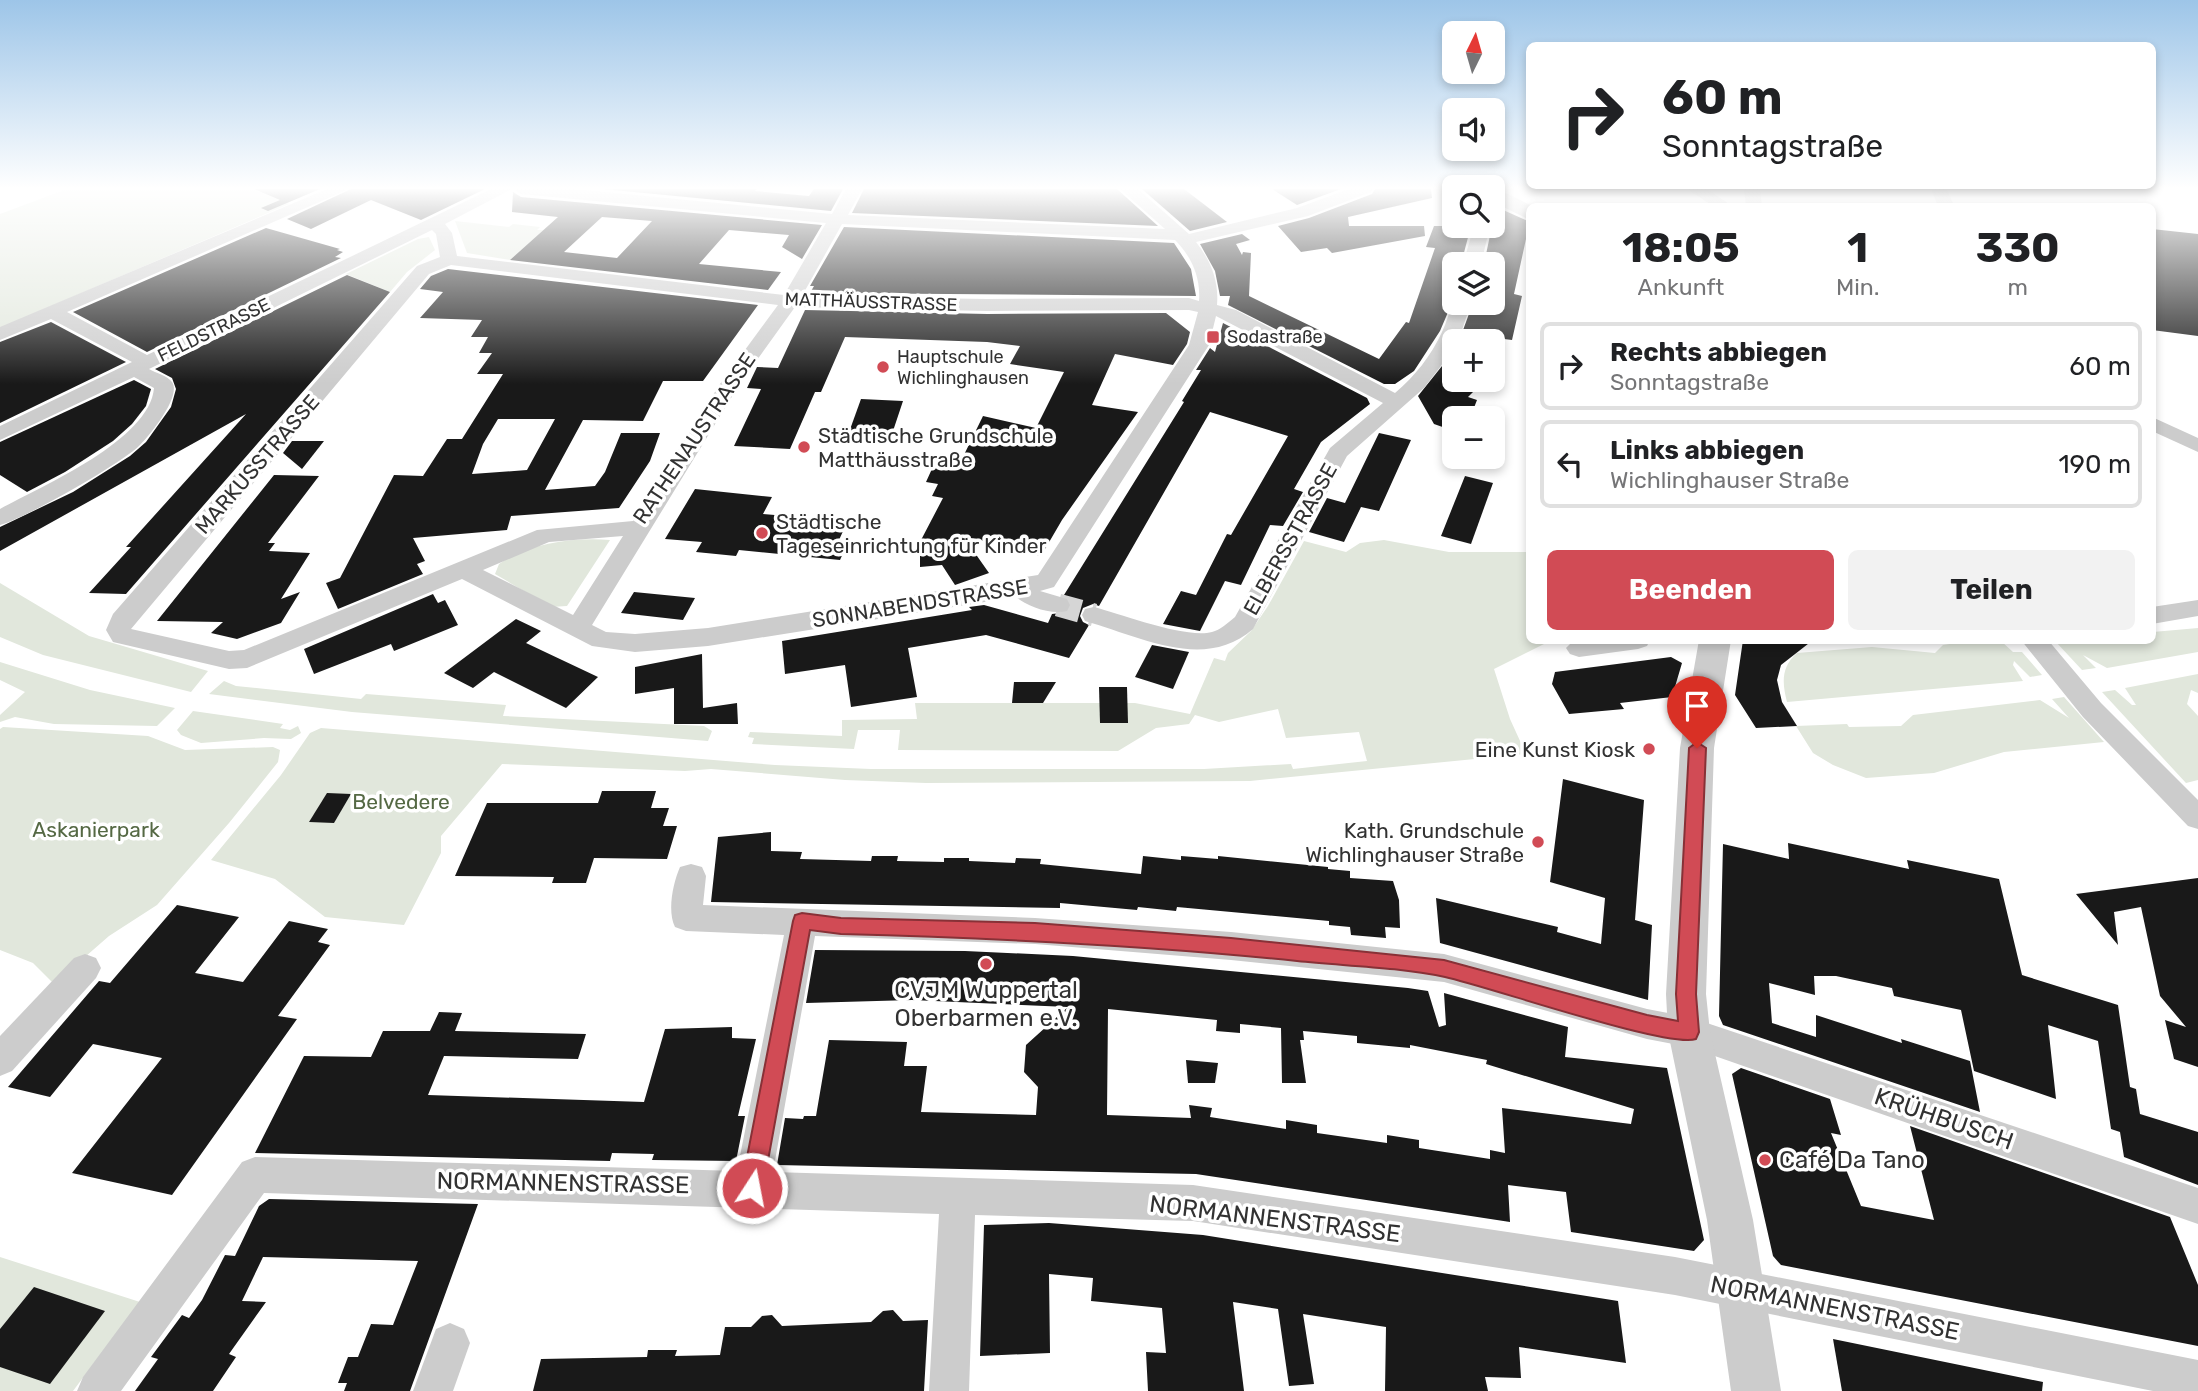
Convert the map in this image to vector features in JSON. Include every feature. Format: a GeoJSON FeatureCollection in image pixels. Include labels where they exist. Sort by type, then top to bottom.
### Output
{"type":"FeatureCollection","features":[{"type":"Feature","properties":{"kind":"street"},"geometry":{"type":"LineString","coordinates":[[0,334],[188,254]]}},
{"type":"Feature","properties":{"kind":"street","name":"FELDSTRASSE"},"geometry":{"type":"LineString","coordinates":[[0,435],[372,254]]}},
{"type":"Feature","properties":{"kind":"street"},"geometry":{"type":"LineString","coordinates":[[448,254],[449,260]]}},
{"type":"Feature","properties":{"kind":"street","name":"RATHENAUSTRASSE"},"geometry":{"type":"LineString","coordinates":[[219,658],[247,659],[545,535],[638,528],[730,384],[790,301],[816,254]]}},
{"type":"Feature","properties":{"kind":"street","name":"SONNABENDSTRASSE"},"geometry":{"type":"LineString","coordinates":[[466,570],[601,640],[635,643],[708,637],[1021,588],[1046,581],[1199,345],[1210,309],[1209,280],[1202,260],[1197,254]]}},
{"type":"Feature","properties":{"kind":"street","name":"MATTHÄUSSTRASSE"},"geometry":{"type":"LineString","coordinates":[[449,260],[790,301],[987,305],[1189,304],[1210,309]]}},
{"type":"Feature","properties":{"kind":"street","name":"MARKUSSTRASSE"},"geometry":{"type":"LineString","coordinates":[[219,658],[122,636],[118,630],[122,621],[423,270],[449,260]]}},
{"type":"Feature","properties":{"kind":"street"},"geometry":{"type":"LineString","coordinates":[[1210,309],[1229,314],[1396,402]]}},
{"type":"Feature","properties":{"kind":"street"},"geometry":{"type":"LineString","coordinates":[[0,518],[101,463],[132,441],[163,401],[164,385],[140,366],[52,312]]}},
{"type":"Feature","properties":{"kind":"street","name":"ELBERSSTRASSE"},"geometry":{"type":"LineString","coordinates":[[1094,615],[1188,642],[1203,643],[1229,637],[1244,623],[1338,453],[1369,423],[1417,384],[1440,354],[1457,315]]}},
{"type":"Feature","properties":{"kind":"street"},"geometry":{"type":"LineString","coordinates":[[2156,425],[2198,446]]}},
{"type":"Feature","properties":{"kind":"street"},"geometry":{"type":"LineString","coordinates":[[577,628],[638,528]]}},
{"type":"Feature","properties":{"kind":"street"},"geometry":{"type":"LineString","coordinates":[[1021,588],[1033,598],[1058,605]]}},
{"type":"Feature","properties":{"kind":"street"},"geometry":{"type":"LineString","coordinates":[[2156,615],[2198,608]]}},
{"type":"Feature","properties":{"kind":"street"},"geometry":{"type":"LineString","coordinates":[[1579,648],[1608,644]]}},
{"type":"Feature","properties":{"kind":"street"},"geometry":{"type":"LineString","coordinates":[[1714,644],[1697,748],[1686,981],[1689,1032],[1730,1220],[1756,1391]]}},
{"type":"Feature","properties":{"kind":"street"},"geometry":{"type":"LineString","coordinates":[[2035,644],[2092,710],[2198,818]]}},
{"type":"Feature","properties":{"kind":"street"},"geometry":{"type":"LineString","coordinates":[[691,876],[686,918],[802,921],[841,926],[1035,931],[1231,946],[1444,968],[1647,1024],[1689,1032]]}},
{"type":"Feature","properties":{"kind":"street"},"geometry":{"type":"LineString","coordinates":[[752,1188],[802,921]]}},
{"type":"Feature","properties":{"kind":"street"},"geometry":{"type":"LineString","coordinates":[[0,1060],[85,968]]}},
{"type":"Feature","properties":{"kind":"street","name":"KRÜHBUSCH"},"geometry":{"type":"LineString","coordinates":[[1689,1032],[2198,1206]]}},
{"type":"Feature","properties":{"kind":"street","name":"NORMANNENSTRASSE"},"geometry":{"type":"LineString","coordinates":[[97,1391],[255,1175],[1193,1203],[1638,1270],[2198,1380]]}},
{"type":"Feature","properties":{"kind":"street"},"geometry":{"type":"LineString","coordinates":[[949,1391],[958,1195]]}},
{"type":"Feature","properties":{"kind":"street"},"geometry":{"type":"LineString","coordinates":[[433,1391],[450,1343]]}},
{"type":"Feature","properties":{"kind":"green space"},"geometry":{"type":"Polygon","coordinates":[[[0,254],[173,254],[0,328],[0,254]]]}},
{"type":"Feature","properties":{"kind":"green space"},"geometry":{"type":"Polygon","coordinates":[[[387,254],[430,254],[407,272],[390,292],[346,274],[387,254]]]}},
{"type":"Feature","properties":{"kind":"green space"},"geometry":{"type":"Polygon","coordinates":[[[473,254],[517,254],[510,260],[473,254]]]}},
{"type":"Feature","properties":{"kind":"green space"},"geometry":{"type":"Polygon","coordinates":[[[610,540],[567,606],[551,607],[495,574],[499,564],[538,546],[567,541],[610,540]]]}},
{"type":"Feature","properties":{"kind":"green space","name":"Belvedere"},"geometry":{"type":"Polygon","coordinates":[[[1384,540],[1449,552],[1526,552],[1526,644],[1544,644],[1494,669],[1510,719],[1526,754],[1250,781],[926,783],[845,780],[711,769],[685,771],[502,764],[441,836],[441,853],[404,925],[325,917],[275,879],[211,860],[281,775],[310,733],[321,728],[775,765],[871,769],[1204,769],[1291,764],[1293,769],[1367,761],[1359,732],[1286,738],[1278,709],[1219,722],[1195,715],[1189,724],[1156,728],[1118,751],[898,750],[900,730],[858,730],[854,749],[752,744],[754,738],[748,737],[750,732],[842,736],[842,720],[917,719],[915,703],[1135,703],[1190,714],[1214,658],[1225,661],[1228,653],[1251,631],[1304,541],[1346,552],[1360,543],[1384,540]]]}},
{"type":"Feature","properties":{"kind":"green space"},"geometry":{"type":"Polygon","coordinates":[[[0,583],[89,636],[208,671],[191,692],[43,655],[0,637],[0,583]]]}},
{"type":"Feature","properties":{"kind":"green space"},"geometry":{"type":"Polygon","coordinates":[[[2198,628],[2198,652],[2107,668],[2083,655],[2096,668],[2082,670],[2058,644],[2156,644],[2156,632],[2198,628]]]}},
{"type":"Feature","properties":{"kind":"green space"},"geometry":{"type":"Polygon","coordinates":[[[2004,644],[2013,652],[2022,652],[2042,675],[2030,677],[2014,661],[2013,665],[2023,681],[1787,702],[1784,688],[1785,670],[1797,653],[1872,647],[1935,653],[1943,645],[2004,644]]]}},
{"type":"Feature","properties":{"kind":"green space"},"geometry":{"type":"Polygon","coordinates":[[[0,662],[90,690],[175,708],[157,726],[54,724],[15,717],[0,722],[0,715],[25,692],[0,680],[0,662]]]}},
{"type":"Feature","properties":{"kind":"green space"},"geometry":{"type":"Polygon","coordinates":[[[2198,674],[2198,693],[2191,690],[2187,704],[2198,716],[2198,780],[2186,783],[2102,692],[2115,690],[2132,705],[2136,705],[2125,688],[2198,674]]]}},
{"type":"Feature","properties":{"kind":"green space"},"geometry":{"type":"Polygon","coordinates":[[[224,681],[236,686],[361,699],[366,694],[506,705],[503,716],[704,726],[712,731],[708,741],[352,712],[209,694],[224,681]]]}},
{"type":"Feature","properties":{"kind":"green space"},"geometry":{"type":"Polygon","coordinates":[[[2064,697],[2104,742],[2004,752],[1934,773],[1866,778],[1833,765],[1813,753],[1796,726],[1901,726],[1913,715],[2040,700],[2069,718],[2052,699],[2064,697]]]}},
{"type":"Feature","properties":{"kind":"green space"},"geometry":{"type":"Polygon","coordinates":[[[193,711],[283,724],[280,728],[290,730],[298,726],[301,733],[291,739],[264,738],[201,743],[181,735],[177,730],[193,711]]]}},
{"type":"Feature","properties":{"kind":"green space","name":"Askanierpark"},"geometry":{"type":"Polygon","coordinates":[[[3,727],[148,736],[185,750],[273,747],[280,750],[278,762],[157,905],[109,936],[54,984],[33,963],[0,950],[0,729],[3,727]]]}},
{"type":"Feature","properties":{"kind":"green space"},"geometry":{"type":"Polygon","coordinates":[[[0,1257],[140,1302],[73,1391],[0,1391],[0,1257]]]}},
{"type":"Feature","properties":{"kind":"building"},"geometry":{"type":"Polygon","coordinates":[[[206,254],[340,254],[335,257],[341,258],[147,352],[73,312],[206,254]]]}},
{"type":"Feature","properties":{"kind":"building"},"geometry":{"type":"Polygon","coordinates":[[[517,254],[581,254],[617,258],[621,254],[708,254],[699,264],[781,272],[768,290],[510,260],[517,254]]]}},
{"type":"Feature","properties":{"kind":"building"},"geometry":{"type":"Polygon","coordinates":[[[828,254],[1181,254],[1191,269],[1196,296],[810,293],[814,286],[810,286],[828,254]]]}},
{"type":"Feature","properties":{"kind":"building"},"geometry":{"type":"Polygon","coordinates":[[[1206,254],[1251,254],[1249,296],[1379,359],[1406,322],[1409,323],[1433,254],[1442,254],[1442,315],[1447,315],[1440,331],[1414,371],[1395,384],[1384,384],[1228,305],[1230,296],[1220,296],[1215,271],[1206,254]]]}},
{"type":"Feature","properties":{"kind":"building"},"geometry":{"type":"Polygon","coordinates":[[[1505,254],[1523,254],[1514,294],[1522,296],[1512,340],[1505,339],[1505,329],[1463,329],[1469,315],[1505,315],[1505,254]]]}},
{"type":"Feature","properties":{"kind":"building"},"geometry":{"type":"Polygon","coordinates":[[[2156,254],[2198,254],[2198,336],[2156,331],[2156,254]]]}},
{"type":"Feature","properties":{"kind":"building"},"geometry":{"type":"Polygon","coordinates":[[[448,269],[758,305],[703,381],[663,381],[643,421],[583,420],[545,490],[595,486],[605,472],[621,433],[660,433],[650,461],[619,508],[511,516],[507,530],[413,538],[425,561],[417,564],[423,574],[338,609],[326,583],[340,578],[394,475],[423,476],[447,439],[462,439],[503,374],[477,374],[492,353],[479,353],[488,337],[471,337],[482,320],[420,318],[443,292],[420,289],[431,276],[448,269]],[[498,419],[483,444],[472,474],[527,470],[555,419],[498,419]]]}},
{"type":"Feature","properties":{"kind":"building"},"geometry":{"type":"Polygon","coordinates":[[[347,275],[390,292],[126,594],[89,593],[131,547],[126,547],[246,414],[0,551],[0,527],[73,492],[130,456],[146,442],[171,407],[176,389],[172,378],[155,369],[347,275]]]}},
{"type":"Feature","properties":{"kind":"building"},"geometry":{"type":"Polygon","coordinates":[[[805,310],[987,314],[1166,313],[1190,332],[1187,344],[1173,365],[1115,354],[1092,405],[1138,412],[1062,520],[1041,556],[963,536],[989,573],[955,585],[942,565],[920,567],[920,542],[943,498],[932,496],[938,484],[926,482],[936,460],[960,463],[983,416],[1036,428],[1064,372],[1010,364],[1020,346],[987,342],[845,337],[821,392],[815,392],[790,449],[734,446],[761,389],[747,388],[757,367],[778,368],[805,310]]]}},
{"type":"Feature","properties":{"kind":"building"},"geometry":{"type":"Polygon","coordinates":[[[51,322],[126,362],[0,423],[0,342],[51,322]]]}},
{"type":"Feature","properties":{"kind":"building"},"geometry":{"type":"Polygon","coordinates":[[[1223,323],[1367,398],[1370,404],[1321,442],[1294,489],[1303,492],[1283,526],[1270,525],[1241,585],[1225,581],[1200,631],[1163,624],[1181,591],[1196,595],[1227,534],[1231,535],[1288,436],[1210,412],[1099,606],[1093,604],[1083,608],[1080,616],[1083,622],[1089,625],[1069,658],[986,635],[908,648],[917,697],[851,707],[845,665],[785,674],[782,641],[972,610],[969,607],[984,605],[1048,623],[1052,614],[1069,612],[1072,604],[1064,595],[1184,402],[1182,401],[1201,370],[1196,370],[1210,348],[1215,352],[1223,323]]]}},
{"type":"Feature","properties":{"kind":"building"},"geometry":{"type":"Polygon","coordinates":[[[1442,366],[1442,392],[1473,392],[1468,397],[1477,400],[1475,406],[1442,406],[1442,427],[1434,424],[1418,396],[1442,366]]]}},
{"type":"Feature","properties":{"kind":"building"},"geometry":{"type":"Polygon","coordinates":[[[134,380],[151,389],[146,406],[132,424],[113,441],[65,472],[27,492],[0,475],[0,442],[134,380]]]}},
{"type":"Feature","properties":{"kind":"building"},"geometry":{"type":"Polygon","coordinates":[[[861,399],[903,401],[891,437],[848,435],[861,399]]]}},
{"type":"Feature","properties":{"kind":"building"},"geometry":{"type":"Polygon","coordinates":[[[1379,433],[1411,440],[1379,511],[1361,507],[1344,542],[1309,532],[1327,498],[1345,503],[1379,433]]]}},
{"type":"Feature","properties":{"kind":"building"},"geometry":{"type":"Polygon","coordinates":[[[292,441],[324,441],[302,469],[283,453],[292,441]]]}},
{"type":"Feature","properties":{"kind":"building"},"geometry":{"type":"Polygon","coordinates":[[[274,475],[319,476],[268,543],[275,543],[269,551],[310,553],[281,599],[300,592],[281,623],[237,639],[211,633],[223,622],[157,621],[274,475]]]}},
{"type":"Feature","properties":{"kind":"building"},"geometry":{"type":"Polygon","coordinates":[[[1465,476],[1493,483],[1471,544],[1441,536],[1465,476]]]}},
{"type":"Feature","properties":{"kind":"building"},"geometry":{"type":"Polygon","coordinates":[[[695,489],[772,497],[763,514],[849,518],[839,540],[849,540],[840,560],[739,550],[736,556],[696,552],[702,542],[665,539],[695,489]]]}},
{"type":"Feature","properties":{"kind":"building"},"geometry":{"type":"Polygon","coordinates":[[[634,592],[695,598],[683,620],[621,613],[634,592]]]}},
{"type":"Feature","properties":{"kind":"building"},"geometry":{"type":"Polygon","coordinates":[[[433,594],[438,603],[445,600],[458,625],[394,651],[391,644],[314,674],[304,649],[433,594]]]}},
{"type":"Feature","properties":{"kind":"building"},"geometry":{"type":"Polygon","coordinates":[[[516,619],[541,631],[526,643],[598,677],[566,708],[494,672],[473,688],[444,673],[516,619]]]}},
{"type":"Feature","properties":{"kind":"building"},"geometry":{"type":"Polygon","coordinates":[[[1742,644],[1808,644],[1781,665],[1777,680],[1782,702],[1797,726],[1756,728],[1735,695],[1742,644]]]}},
{"type":"Feature","properties":{"kind":"building"},"geometry":{"type":"Polygon","coordinates":[[[1152,645],[1189,652],[1173,689],[1135,677],[1152,645]]]}},
{"type":"Feature","properties":{"kind":"building"},"geometry":{"type":"Polygon","coordinates":[[[702,654],[703,708],[737,703],[738,724],[674,724],[674,688],[635,694],[635,667],[702,654]]]}},
{"type":"Feature","properties":{"kind":"building"},"geometry":{"type":"Polygon","coordinates":[[[1671,657],[1682,663],[1672,697],[1620,703],[1624,709],[1569,714],[1552,684],[1555,672],[1671,657]]]}},
{"type":"Feature","properties":{"kind":"building"},"geometry":{"type":"Polygon","coordinates":[[[1014,682],[1056,682],[1043,703],[1012,703],[1014,682]]]}},
{"type":"Feature","properties":{"kind":"building"},"geometry":{"type":"Polygon","coordinates":[[[1099,687],[1127,687],[1128,723],[1100,723],[1099,687]]]}},
{"type":"Feature","properties":{"kind":"building"},"geometry":{"type":"Polygon","coordinates":[[[1563,779],[1644,800],[1635,920],[1652,925],[1648,1000],[1440,943],[1436,898],[1558,927],[1557,932],[1601,944],[1605,898],[1550,882],[1563,779]]]}},
{"type":"Feature","properties":{"kind":"building"},"geometry":{"type":"Polygon","coordinates":[[[602,791],[656,791],[651,808],[669,808],[663,826],[677,826],[667,859],[594,858],[586,883],[552,883],[554,877],[455,876],[487,803],[598,803],[602,791]]]}},
{"type":"Feature","properties":{"kind":"building"},"geometry":{"type":"Polygon","coordinates":[[[327,793],[351,794],[334,823],[309,822],[327,793]]]}},
{"type":"Feature","properties":{"kind":"building"},"geometry":{"type":"Polygon","coordinates":[[[771,832],[771,851],[802,852],[800,859],[871,861],[872,856],[898,856],[897,861],[944,862],[944,858],[969,858],[969,861],[1015,863],[1016,858],[1041,859],[1040,864],[1141,874],[1143,856],[1181,860],[1181,856],[1218,859],[1218,856],[1328,867],[1350,871],[1350,878],[1393,881],[1399,900],[1400,928],[1385,927],[1386,938],[1351,935],[1350,927],[1329,925],[1329,921],[1177,907],[1176,911],[1060,903],[1060,908],[711,902],[718,837],[771,832]]]}},
{"type":"Feature","properties":{"kind":"building"},"geometry":{"type":"Polygon","coordinates":[[[1788,843],[1909,869],[1907,860],[1999,879],[2022,975],[2118,1005],[2130,1087],[2136,1089],[2140,1114],[2198,1132],[2198,1185],[2124,1157],[2120,1132],[2111,1129],[2098,1041],[2048,1025],[2056,1099],[1974,1071],[1961,1010],[1894,996],[1892,988],[1836,976],[1814,976],[1815,995],[1769,983],[1772,1023],[1816,1037],[1816,1015],[1902,1043],[1901,1039],[1970,1061],[1980,1112],[1723,1025],[1719,1016],[1723,844],[1789,859],[1788,843]]]}},
{"type":"Feature","properties":{"kind":"building"},"geometry":{"type":"Polygon","coordinates":[[[2198,878],[2198,1067],[2174,1059],[2165,1020],[2186,1027],[2160,996],[2141,907],[2114,912],[2118,945],[2076,894],[2198,878]]]}},
{"type":"Feature","properties":{"kind":"building"},"geometry":{"type":"Polygon","coordinates":[[[177,905],[239,917],[195,973],[243,982],[289,921],[328,929],[318,942],[330,945],[278,1016],[297,1019],[172,1195],[72,1173],[162,1058],[93,1044],[50,1097],[8,1087],[99,981],[110,983],[177,905]]]}},
{"type":"Feature","properties":{"kind":"building"},"geometry":{"type":"Polygon","coordinates":[[[815,950],[965,951],[1073,956],[1408,988],[1428,991],[1439,1027],[1446,1025],[1444,993],[1568,1027],[1565,1057],[1667,1068],[1704,1240],[1694,1251],[1571,1232],[1566,1192],[1508,1185],[1510,1222],[1196,1174],[777,1165],[785,1118],[803,1119],[804,1116],[816,1116],[829,1040],[907,1042],[904,1066],[927,1066],[921,1112],[1036,1115],[1038,1087],[1024,1072],[1026,1045],[1068,1007],[912,1000],[806,1003],[815,950]],[[1108,1009],[1107,1115],[1191,1118],[1189,1105],[1212,1108],[1210,1117],[1286,1129],[1286,1120],[1317,1125],[1317,1133],[1387,1143],[1387,1135],[1419,1140],[1419,1148],[1490,1159],[1490,1150],[1505,1153],[1502,1108],[1631,1124],[1634,1109],[1486,1064],[1487,1060],[1410,1045],[1410,1048],[1357,1043],[1357,1036],[1303,1031],[1304,1040],[1300,1040],[1306,1083],[1282,1083],[1281,1028],[1240,1024],[1240,1033],[1216,1031],[1217,1020],[1108,1009]]]}},
{"type":"Feature","properties":{"kind":"building"},"geometry":{"type":"Polygon","coordinates":[[[439,1012],[462,1013],[455,1031],[586,1034],[578,1059],[444,1056],[428,1095],[644,1102],[665,1029],[732,1027],[732,1038],[756,1039],[738,1116],[745,1116],[736,1161],[652,1160],[654,1154],[612,1153],[610,1161],[255,1153],[304,1056],[371,1057],[383,1031],[430,1031],[439,1012]]]}},
{"type":"Feature","properties":{"kind":"building"},"geometry":{"type":"Polygon","coordinates":[[[1186,1060],[1218,1063],[1215,1083],[1188,1083],[1186,1060]]]}},
{"type":"Feature","properties":{"kind":"building"},"geometry":{"type":"Polygon","coordinates":[[[1741,1068],[1830,1099],[1841,1135],[1831,1133],[1861,1206],[1934,1220],[1910,1126],[2170,1217],[2198,1285],[2198,1346],[1781,1265],[1773,1256],[1732,1074],[1741,1068]]]}},
{"type":"Feature","properties":{"kind":"building"},"geometry":{"type":"Polygon","coordinates":[[[269,1199],[478,1204],[410,1391],[344,1391],[347,1383],[338,1383],[348,1357],[358,1357],[371,1324],[393,1325],[418,1261],[263,1257],[242,1301],[266,1302],[229,1354],[236,1357],[213,1391],[135,1391],[158,1359],[151,1357],[182,1315],[189,1318],[202,1300],[225,1255],[235,1256],[259,1206],[269,1199]]]}},
{"type":"Feature","properties":{"kind":"building"},"geometry":{"type":"Polygon","coordinates":[[[1049,1223],[1203,1235],[1618,1301],[1626,1363],[1519,1347],[1521,1378],[1485,1377],[1488,1391],[1385,1391],[1386,1327],[1303,1314],[1314,1384],[1289,1386],[1278,1309],[1233,1302],[1244,1391],[1148,1391],[1146,1352],[1166,1353],[1162,1308],[1091,1301],[1093,1278],[1049,1274],[1050,1353],[980,1356],[984,1225],[1049,1223]]]}},
{"type":"Feature","properties":{"kind":"building"},"geometry":{"type":"Polygon","coordinates":[[[34,1287],[105,1311],[50,1384],[0,1367],[0,1329],[34,1287]]]}},
{"type":"Feature","properties":{"kind":"building"},"geometry":{"type":"Polygon","coordinates":[[[893,1310],[903,1321],[928,1320],[924,1391],[533,1391],[541,1359],[647,1357],[648,1350],[677,1350],[675,1356],[720,1355],[725,1327],[751,1327],[762,1316],[772,1315],[782,1326],[871,1322],[883,1311],[893,1310]]]}},
{"type":"Feature","properties":{"kind":"building"},"geometry":{"type":"Polygon","coordinates":[[[1833,1339],[2043,1382],[2042,1391],[1842,1391],[1833,1339]]]}},
{"type":"Feature","properties":{"kind":"tunnel"},"geometry":{"type":"LineString","coordinates":[[1058,605],[1094,615]]}},
{"type":"Feature","properties":{"kind":"place","name":"Sodastraße"},"geometry":{"type":"Point","coordinates":[1213,337]}},
{"type":"Feature","properties":{"kind":"place","name":"Hauptschule Wichlinghausen"},"geometry":{"type":"Point","coordinates":[883,367]}},
{"type":"Feature","properties":{"kind":"place","name":"Städtische Grundschule Matthäusstraße"},"geometry":{"type":"Point","coordinates":[804,447]}},
{"type":"Feature","properties":{"kind":"place","name":"Städtische Tageseinrichtung für Kinder"},"geometry":{"type":"Point","coordinates":[762,533]}},
{"type":"Feature","properties":{"kind":"place","name":"Eine Kunst Kiosk"},"geometry":{"type":"Point","coordinates":[1649,749]}},
{"type":"Feature","properties":{"kind":"place","name":"Kath. Grundschule Wichlinghauser Straße"},"geometry":{"type":"Point","coordinates":[1538,842]}},
{"type":"Feature","properties":{"kind":"place","name":"CVJM Wuppertal Oberbarmen e.V."},"geometry":{"type":"Point","coordinates":[986,964]}},
{"type":"Feature","properties":{"kind":"place","name":"Café Da Tano"},"geometry":{"type":"Point","coordinates":[1765,1160]}},
{"type":"Feature","properties":{"kind":"route"},"geometry":{"type":"LineString","coordinates":[[752,1188],[802,921],[841,926],[1035,931],[1231,946],[1444,968],[1647,1024],[1689,1032],[1686,994],[1697,748]]}}]}
